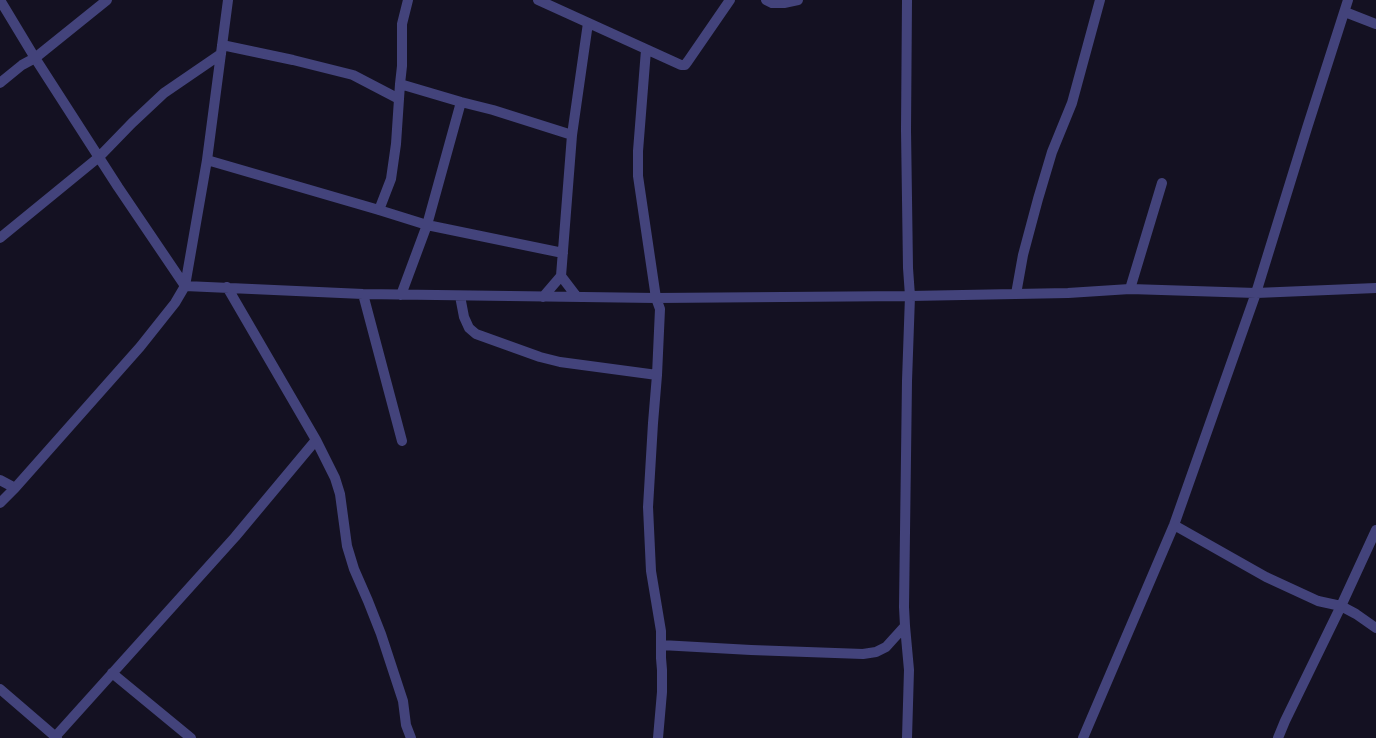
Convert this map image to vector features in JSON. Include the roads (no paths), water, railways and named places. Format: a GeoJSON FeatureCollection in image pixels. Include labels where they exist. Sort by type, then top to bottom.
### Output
{"type":"FeatureCollection","features":[{"type":"Feature","properties":{"kind":"street"},"geometry":{"type":"LineString","coordinates":[[0,0],[34,58],[185,286]]}},
{"type":"Feature","properties":{"kind":"street"},"geometry":{"type":"LineString","coordinates":[[0,83],[107,0]]}},
{"type":"Feature","properties":{"kind":"street"},"geometry":{"type":"LineString","coordinates":[[380,210],[391,179],[396,144],[402,66],[402,24],[408,0]]}},
{"type":"Feature","properties":{"kind":"street"},"geometry":{"type":"LineString","coordinates":[[538,0],[681,65],[685,65],[730,0]]}},
{"type":"Feature","properties":{"kind":"street"},"geometry":{"type":"LineString","coordinates":[[766,0],[772,3],[784,3],[798,0]]}},
{"type":"Feature","properties":{"kind":"street"},"geometry":{"type":"LineString","coordinates":[[907,0],[906,130],[908,268],[910,296],[907,381],[905,626],[909,670],[907,738]]}},
{"type":"Feature","properties":{"kind":"street"},"geometry":{"type":"LineString","coordinates":[[1016,294],[1023,255],[1038,199],[1052,152],[1072,103],[1100,0]]}},
{"type":"Feature","properties":{"kind":"street"},"geometry":{"type":"LineString","coordinates":[[1083,738],[1174,525],[1256,293],[1348,0]]}},
{"type":"Feature","properties":{"kind":"street"},"geometry":{"type":"LineString","coordinates":[[0,503],[140,347],[175,303],[185,286],[207,160],[228,1]]}},
{"type":"Feature","properties":{"kind":"street"},"geometry":{"type":"LineString","coordinates":[[1345,12],[1376,24]]}},
{"type":"Feature","properties":{"kind":"street"},"geometry":{"type":"LineString","coordinates":[[544,297],[561,276],[572,134],[588,23]]}},
{"type":"Feature","properties":{"kind":"street"},"geometry":{"type":"LineString","coordinates":[[0,238],[99,157],[164,93],[222,50],[293,60],[353,75],[399,99]]}},
{"type":"Feature","properties":{"kind":"street"},"geometry":{"type":"LineString","coordinates":[[646,50],[638,151],[638,176],[656,298],[660,309],[648,507],[651,571],[661,631],[660,645],[662,692],[658,738]]}},
{"type":"Feature","properties":{"kind":"street"},"geometry":{"type":"LineString","coordinates":[[400,84],[572,134]]}},
{"type":"Feature","properties":{"kind":"street"},"geometry":{"type":"LineString","coordinates":[[401,295],[427,225],[461,102]]}},
{"type":"Feature","properties":{"kind":"street"},"geometry":{"type":"LineString","coordinates":[[207,160],[427,225],[563,253]]}},
{"type":"Feature","properties":{"kind":"street"},"geometry":{"type":"LineString","coordinates":[[1130,289],[1162,183]]}},
{"type":"Feature","properties":{"kind":"street"},"geometry":{"type":"LineString","coordinates":[[561,276],[577,297]]}},
{"type":"Feature","properties":{"kind":"street"},"geometry":{"type":"LineString","coordinates":[[185,286],[401,295],[656,298],[1016,294],[1068,293],[1130,289],[1256,293],[1376,288]]}},
{"type":"Feature","properties":{"kind":"street"},"geometry":{"type":"LineString","coordinates":[[227,288],[316,440],[335,478],[340,494],[347,546],[354,569],[381,634],[402,701],[406,725],[411,738]]}},
{"type":"Feature","properties":{"kind":"street"},"geometry":{"type":"LineString","coordinates":[[363,294],[402,441]]}},
{"type":"Feature","properties":{"kind":"street"},"geometry":{"type":"LineString","coordinates":[[460,296],[464,317],[469,328],[476,334],[540,357],[560,362],[657,375]]}},
{"type":"Feature","properties":{"kind":"street"},"geometry":{"type":"LineString","coordinates":[[0,689],[55,738],[235,537],[316,440]]}},
{"type":"Feature","properties":{"kind":"street"},"geometry":{"type":"LineString","coordinates":[[0,480],[15,488]]}},
{"type":"Feature","properties":{"kind":"street"},"geometry":{"type":"LineString","coordinates":[[1174,525],[1266,577],[1318,601],[1341,606],[1356,614],[1376,628]]}},
{"type":"Feature","properties":{"kind":"street"},"geometry":{"type":"LineString","coordinates":[[1278,738],[1376,530]]}},
{"type":"Feature","properties":{"kind":"street"},"geometry":{"type":"LineString","coordinates":[[660,645],[863,654],[876,652],[886,647],[905,626]]}},
{"type":"Feature","properties":{"kind":"street"},"geometry":{"type":"LineString","coordinates":[[112,673],[191,738]]}}]}
